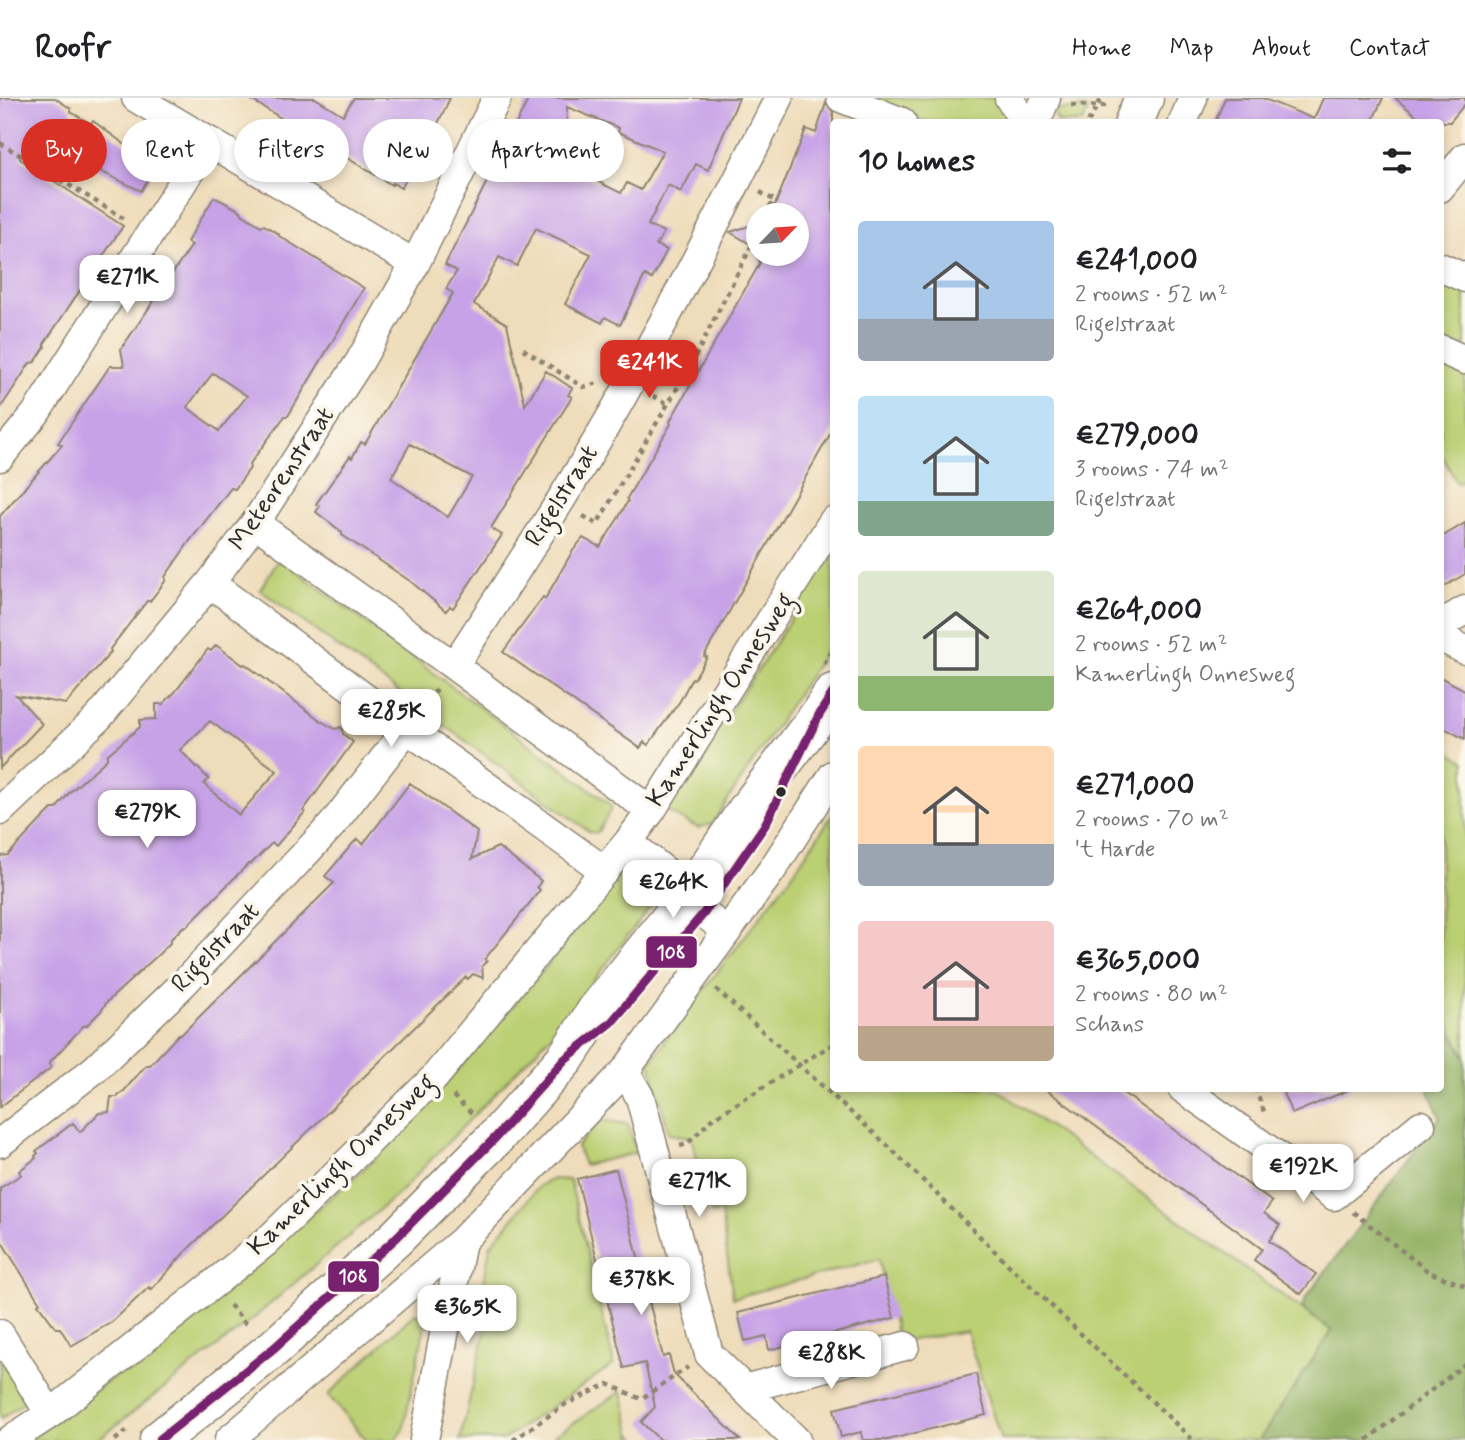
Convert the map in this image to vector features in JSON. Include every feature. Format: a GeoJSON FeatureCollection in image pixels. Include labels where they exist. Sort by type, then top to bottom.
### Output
{"type":"FeatureCollection","features":[{"type":"Feature","properties":{"kind":"main road"},"geometry":{"type":"LineString","coordinates":[[147,1432],[274,1348],[394,1240],[496,1138],[565,1059],[611,1023],[706,915],[765,825],[824,693]]}},
{"type":"Feature","properties":{"kind":"street"},"geometry":{"type":"LineString","coordinates":[[136,98],[172,119]]}},
{"type":"Feature","properties":{"kind":"street","name":"Meteorenstraat"},"geometry":{"type":"LineString","coordinates":[[0,811],[99,717],[210,583],[255,523],[360,361],[415,264],[497,98]]}},
{"type":"Feature","properties":{"kind":"street","name":"Rigelstraat"},"geometry":{"type":"LineString","coordinates":[[454,666],[559,503],[631,383],[779,98]]}},
{"type":"Feature","properties":{"kind":"street"},"geometry":{"type":"LineString","coordinates":[[841,98],[894,119]]}},
{"type":"Feature","properties":{"kind":"street"},"geometry":{"type":"LineString","coordinates":[[1009,98],[1037,112]]}},
{"type":"Feature","properties":{"kind":"street"},"geometry":{"type":"LineString","coordinates":[[1184,119],[1193,98]]}},
{"type":"Feature","properties":{"kind":"street"},"geometry":{"type":"LineString","coordinates":[[220,148],[415,264]]}},
{"type":"Feature","properties":{"kind":"street"},"geometry":{"type":"LineString","coordinates":[[1444,183],[1465,157]]}},
{"type":"Feature","properties":{"kind":"street"},"geometry":{"type":"LineString","coordinates":[[0,457],[36,413],[183,182]]}},
{"type":"Feature","properties":{"kind":"street"},"geometry":{"type":"LineString","coordinates":[[1444,269],[1465,278]]}},
{"type":"Feature","properties":{"kind":"street"},"geometry":{"type":"LineString","coordinates":[[1444,351],[1465,360]]}},
{"type":"Feature","properties":{"kind":"street"},"geometry":{"type":"LineString","coordinates":[[255,523],[651,811]]}},
{"type":"Feature","properties":{"kind":"street","name":"Kamerlingh Onnesweg"},"geometry":{"type":"LineString","coordinates":[[10,1440],[50,1413],[266,1242],[434,1078],[605,871],[651,811],[830,526]]}},
{"type":"Feature","properties":{"kind":"street"},"geometry":{"type":"LineString","coordinates":[[210,583],[605,871]]}},
{"type":"Feature","properties":{"kind":"street"},"geometry":{"type":"LineString","coordinates":[[1444,623],[1465,610]]}},
{"type":"Feature","properties":{"kind":"street"},"geometry":{"type":"LineString","coordinates":[[1444,639],[1465,650]]}},
{"type":"Feature","properties":{"kind":"street","name":"Rigelstraat"},"geometry":{"type":"LineString","coordinates":[[0,1143],[95,1069],[184,983],[332,825],[407,729]]}},
{"type":"Feature","properties":{"kind":"street"},"geometry":{"type":"LineString","coordinates":[[229,1440],[462,1241],[625,1071],[697,972],[706,915],[772,870],[830,780]]}},
{"type":"Feature","properties":{"kind":"street"},"geometry":{"type":"LineString","coordinates":[[628,842],[666,872],[706,915]]}},
{"type":"Feature","properties":{"kind":"street"},"geometry":{"type":"LineString","coordinates":[[625,1071],[640,1097],[709,1353],[796,1440]]}},
{"type":"Feature","properties":{"kind":"street"},"geometry":{"type":"LineString","coordinates":[[1188,1092],[1334,1196],[1421,1125]]}},
{"type":"Feature","properties":{"kind":"street"},"geometry":{"type":"LineString","coordinates":[[424,1440],[462,1241]]}},
{"type":"Feature","properties":{"kind":"street"},"geometry":{"type":"LineString","coordinates":[[0,1334],[50,1413]]}},
{"type":"Feature","properties":{"kind":"street"},"geometry":{"type":"LineString","coordinates":[[744,1389],[905,1346]]}},
{"type":"Feature","properties":{"kind":"path"},"geometry":{"type":"LineString","coordinates":[[1090,119],[1102,98]]}},
{"type":"Feature","properties":{"kind":"path"},"geometry":{"type":"LineString","coordinates":[[1037,112],[1055,106],[1097,104],[1138,113]]}},
{"type":"Feature","properties":{"kind":"path"},"geometry":{"type":"LineString","coordinates":[[0,143],[150,234]]}},
{"type":"Feature","properties":{"kind":"path"},"geometry":{"type":"LineString","coordinates":[[559,503],[597,524],[691,365],[746,257]]}},
{"type":"Feature","properties":{"kind":"path"},"geometry":{"type":"LineString","coordinates":[[523,349],[583,387],[620,377],[668,404]]}},
{"type":"Feature","properties":{"kind":"path"},"geometry":{"type":"LineString","coordinates":[[824,693],[830,664]]}},
{"type":"Feature","properties":{"kind":"path"},"geometry":{"type":"LineString","coordinates":[[407,729],[454,666]]}},
{"type":"Feature","properties":{"kind":"path"},"geometry":{"type":"LineString","coordinates":[[697,972],[830,1092]]}},
{"type":"Feature","properties":{"kind":"path"},"geometry":{"type":"LineString","coordinates":[[656,1152],[687,1144],[712,1119],[830,1046]]}},
{"type":"Feature","properties":{"kind":"path"},"geometry":{"type":"LineString","coordinates":[[830,1092],[1021,1278],[1193,1440]]}},
{"type":"Feature","properties":{"kind":"path"},"geometry":{"type":"LineString","coordinates":[[1334,1196],[1429,1272],[1465,1286]]}},
{"type":"Feature","properties":{"kind":"path"},"geometry":{"type":"LineString","coordinates":[[213,1285],[254,1334]]}},
{"type":"Feature","properties":{"kind":"path"},"geometry":{"type":"LineString","coordinates":[[513,1440],[566,1404],[608,1384],[641,1399],[709,1353]]}},
{"type":"Feature","properties":{"kind":"path"},"geometry":{"type":"LineString","coordinates":[[1367,1440],[1465,1364]]}},
{"type":"Feature","properties":{"kind":"path"},"geometry":{"type":"LineString","coordinates":[[115,1440],[147,1432]]}},
{"type":"Feature","properties":{"kind":"green space"},"geometry":{"type":"Polygon","coordinates":[[[869,98],[1002,98],[1007,116],[1006,119],[920,119],[869,98]]]}},
{"type":"Feature","properties":{"kind":"green space"},"geometry":{"type":"Polygon","coordinates":[[[1086,108],[1088,111],[1084,119],[1057,119],[1054,113],[1057,110],[1086,108]]]}},
{"type":"Feature","properties":{"kind":"green space"},"geometry":{"type":"Polygon","coordinates":[[[1444,280],[1465,288],[1465,349],[1444,341],[1444,280]]]}},
{"type":"Feature","properties":{"kind":"green space"},"geometry":{"type":"Polygon","coordinates":[[[1444,367],[1465,375],[1465,479],[1457,483],[1444,459],[1444,367]]]}},
{"type":"Feature","properties":{"kind":"green space"},"geometry":{"type":"Polygon","coordinates":[[[830,555],[830,645],[712,824],[698,828],[663,809],[766,658],[830,555]]]}},
{"type":"Feature","properties":{"kind":"green space"},"geometry":{"type":"Polygon","coordinates":[[[283,561],[607,802],[612,808],[597,833],[590,832],[260,590],[276,563],[283,561]]]}},
{"type":"Feature","properties":{"kind":"green space"},"geometry":{"type":"Polygon","coordinates":[[[1444,749],[1465,761],[1465,1058],[1444,1015],[1444,749]]]}},
{"type":"Feature","properties":{"kind":"green space"},"geometry":{"type":"Polygon","coordinates":[[[830,818],[830,1092],[1001,1092],[1332,1331],[1294,1388],[1465,1440],[1001,1440],[966,1331],[898,1342],[879,1259],[733,1298],[721,1211],[712,1213],[691,1137],[669,1134],[650,1063],[792,875],[830,818]]]}},
{"type":"Feature","properties":{"kind":"green space"},"geometry":{"type":"Polygon","coordinates":[[[628,863],[663,890],[555,1031],[400,1192],[254,1318],[97,1440],[29,1440],[153,1348],[355,1177],[405,1131],[542,972],[628,863]]]}},
{"type":"Feature","properties":{"kind":"green space"},"geometry":{"type":"Polygon","coordinates":[[[1444,1015],[1465,1058],[1465,1440],[1259,1440],[1332,1331],[1302,1308],[1305,1299],[1440,1117],[1429,1092],[1444,1092],[1444,1015]]]}},
{"type":"Feature","properties":{"kind":"green space"},"geometry":{"type":"Polygon","coordinates":[[[601,1120],[628,1124],[636,1153],[584,1165],[577,1146],[601,1120]]]}},
{"type":"Feature","properties":{"kind":"green space"},"geometry":{"type":"Polygon","coordinates":[[[553,1179],[570,1180],[614,1364],[503,1440],[460,1440],[492,1302],[483,1288],[490,1246],[540,1185],[553,1179]]]}},
{"type":"Feature","properties":{"kind":"green space"},"geometry":{"type":"Polygon","coordinates":[[[415,1313],[426,1320],[403,1431],[395,1440],[366,1440],[328,1395],[415,1313]]]}},
{"type":"Feature","properties":{"kind":"green space"},"geometry":{"type":"Polygon","coordinates":[[[0,1358],[26,1401],[0,1419],[0,1358]]]}},
{"type":"Feature","properties":{"kind":"green space"},"geometry":{"type":"Polygon","coordinates":[[[622,1391],[632,1436],[639,1440],[558,1440],[554,1436],[622,1391]]]}},
{"type":"Feature","properties":{"kind":"building"},"geometry":{"type":"Polygon","coordinates":[[[0,98],[55,98],[83,119],[21,119],[21,182],[55,182],[123,226],[44,344],[45,347],[35,362],[30,363],[0,409],[0,98]]]}},
{"type":"Feature","properties":{"kind":"building"},"geometry":{"type":"Polygon","coordinates":[[[248,98],[315,98],[343,115],[354,98],[450,98],[440,119],[363,119],[363,167],[349,159],[349,119],[283,119],[248,98]]]}},
{"type":"Feature","properties":{"kind":"building"},"geometry":{"type":"Polygon","coordinates":[[[529,98],[739,98],[708,170],[696,164],[681,192],[668,185],[648,225],[664,232],[656,245],[667,250],[652,279],[645,275],[620,325],[605,317],[602,323],[565,304],[591,254],[536,228],[517,266],[499,257],[474,304],[507,324],[525,405],[546,371],[572,388],[568,395],[572,397],[491,528],[502,535],[453,608],[450,606],[446,611],[410,581],[342,535],[342,532],[316,512],[320,506],[316,504],[350,456],[352,458],[361,442],[365,444],[453,293],[446,289],[457,271],[445,265],[487,182],[598,182],[621,193],[627,183],[641,190],[663,151],[624,135],[624,119],[597,119],[567,107],[567,119],[518,119],[529,98]],[[410,444],[391,478],[448,517],[472,477],[410,444]]]}},
{"type":"Feature","properties":{"kind":"building"},"geometry":{"type":"Polygon","coordinates":[[[1225,98],[1262,98],[1314,119],[1216,119],[1225,98]]]}},
{"type":"Feature","properties":{"kind":"building"},"geometry":{"type":"Polygon","coordinates":[[[1323,98],[1383,98],[1373,119],[1314,119],[1323,98]]]}},
{"type":"Feature","properties":{"kind":"building"},"geometry":{"type":"Polygon","coordinates":[[[1395,98],[1465,98],[1465,104],[1450,122],[1444,122],[1444,119],[1420,119],[1395,98]]]}},
{"type":"Feature","properties":{"kind":"building"},"geometry":{"type":"Polygon","coordinates":[[[826,103],[833,112],[833,119],[830,119],[830,434],[704,656],[707,657],[694,679],[692,678],[680,701],[648,745],[644,742],[640,748],[503,652],[543,597],[545,599],[583,538],[600,547],[758,266],[809,266],[809,203],[776,203],[806,129],[816,133],[826,103]]]}},
{"type":"Feature","properties":{"kind":"building"},"geometry":{"type":"Polygon","coordinates":[[[107,131],[121,142],[121,181],[107,174],[107,131]]]}},
{"type":"Feature","properties":{"kind":"building"},"geometry":{"type":"Polygon","coordinates":[[[122,182],[146,182],[141,191],[122,182]]]}},
{"type":"Feature","properties":{"kind":"building"},"geometry":{"type":"Polygon","coordinates":[[[387,182],[405,182],[401,188],[393,183],[392,185],[387,182]]]}},
{"type":"Feature","properties":{"kind":"building"},"geometry":{"type":"Polygon","coordinates":[[[214,197],[364,288],[288,416],[285,416],[249,465],[250,468],[235,489],[231,488],[189,542],[165,577],[166,580],[110,649],[111,652],[66,704],[16,695],[42,724],[0,768],[0,516],[62,445],[58,443],[110,366],[124,366],[121,349],[192,245],[187,242],[214,197]],[[213,373],[187,407],[219,431],[247,396],[213,373]]]}},
{"type":"Feature","properties":{"kind":"building"},"geometry":{"type":"Polygon","coordinates":[[[746,227],[746,242],[730,232],[746,227]]]}},
{"type":"Feature","properties":{"kind":"building"},"geometry":{"type":"Polygon","coordinates":[[[1465,523],[1465,574],[1444,587],[1444,536],[1465,523]]]}},
{"type":"Feature","properties":{"kind":"building"},"geometry":{"type":"Polygon","coordinates":[[[216,645],[321,721],[335,729],[341,727],[343,734],[353,742],[303,811],[305,812],[276,846],[272,843],[183,927],[160,953],[83,1026],[49,1063],[52,1067],[0,1107],[0,856],[8,855],[52,809],[56,809],[70,792],[107,759],[107,755],[140,727],[140,720],[156,719],[156,704],[163,704],[208,649],[211,651],[216,645]],[[210,721],[180,750],[209,779],[204,784],[239,815],[277,771],[210,721]]]}},
{"type":"Feature","properties":{"kind":"building"},"geometry":{"type":"Polygon","coordinates":[[[1444,679],[1465,690],[1465,739],[1444,728],[1444,679]]]}},
{"type":"Feature","properties":{"kind":"building"},"geometry":{"type":"Polygon","coordinates":[[[410,783],[477,832],[472,859],[498,847],[541,881],[537,887],[540,890],[485,959],[487,961],[482,966],[483,978],[473,974],[468,979],[466,977],[184,1253],[151,1290],[149,1287],[112,1322],[71,1346],[60,1328],[56,1328],[38,1304],[40,1303],[0,1239],[0,1188],[21,1175],[19,1171],[36,1158],[36,1151],[73,1123],[80,1132],[99,1113],[109,1112],[111,1097],[117,1097],[124,1091],[146,1065],[150,1065],[334,883],[325,876],[354,842],[358,839],[363,844],[410,783]]]}},
{"type":"Feature","properties":{"kind":"building"},"geometry":{"type":"Polygon","coordinates":[[[1049,1092],[1121,1092],[1272,1202],[1264,1213],[1280,1225],[1269,1241],[1316,1274],[1301,1294],[1254,1260],[1262,1249],[1049,1092]]]}},
{"type":"Feature","properties":{"kind":"building"},"geometry":{"type":"Polygon","coordinates":[[[1283,1092],[1344,1092],[1292,1114],[1283,1092]]]}},
{"type":"Feature","properties":{"kind":"building"},"geometry":{"type":"Polygon","coordinates":[[[616,1169],[663,1357],[669,1355],[674,1374],[740,1440],[660,1440],[641,1422],[655,1407],[645,1363],[624,1368],[577,1179],[616,1169]]]}},
{"type":"Feature","properties":{"kind":"building"},"geometry":{"type":"Polygon","coordinates":[[[884,1277],[894,1318],[769,1350],[766,1336],[745,1341],[738,1313],[884,1277]]]}},
{"type":"Feature","properties":{"kind":"building"},"geometry":{"type":"Polygon","coordinates":[[[976,1374],[986,1415],[888,1440],[863,1440],[861,1432],[841,1437],[834,1409],[976,1374]]]}},
{"type":"Feature","properties":{"kind":"transit line","name":"108"},"geometry":{"type":"LineString","coordinates":[[159,1440],[274,1348],[395,1239],[496,1137],[565,1059],[611,1023],[704,913],[765,825],[830,698]]}}]}
